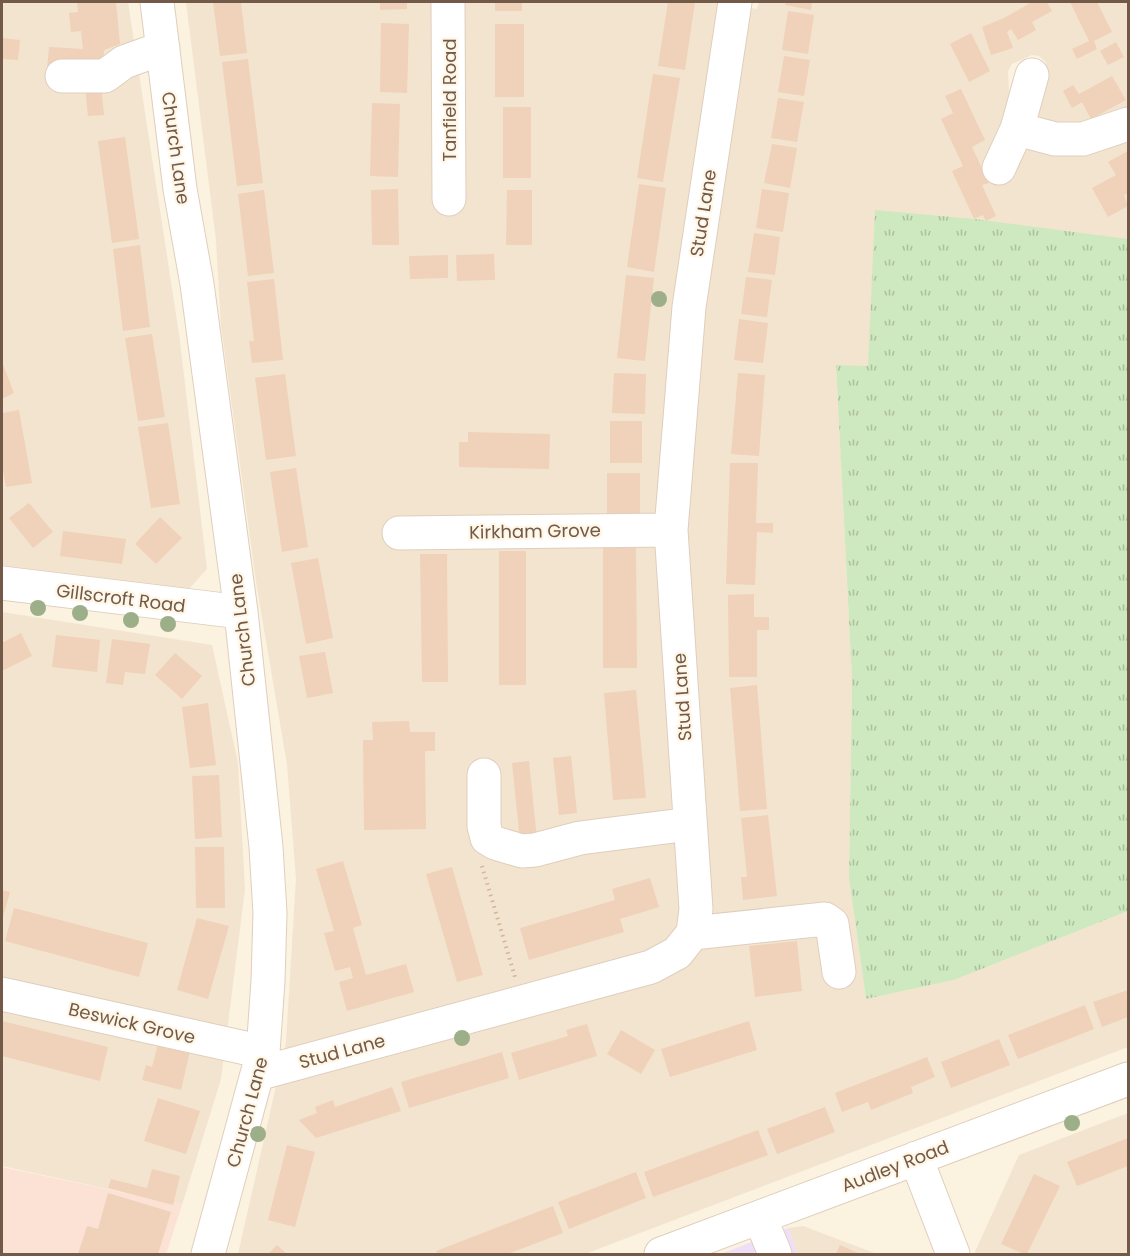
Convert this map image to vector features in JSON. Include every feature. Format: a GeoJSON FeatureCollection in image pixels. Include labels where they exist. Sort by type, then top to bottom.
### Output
{"type":"FeatureCollection","features":[{"type":"Feature","properties":{"kind":"street","name":"Church Lane"},"geometry":{"type":"LineString","coordinates":[[157,2],[180,189],[197,284],[241,612],[266,847],[270,913],[268,981],[260,1063],[208,1254]]}},
{"type":"Feature","properties":{"kind":"street","name":"Tanfield Road"},"geometry":{"type":"LineString","coordinates":[[448,2],[449,199]]}},
{"type":"Feature","properties":{"kind":"street","name":"Stud Lane"},"geometry":{"type":"LineString","coordinates":[[260,1063],[522,1001],[651,967],[677,953],[693,933],[696,909],[671,530],[689,307],[735,2]]}},
{"type":"Feature","properties":{"kind":"street"},"geometry":{"type":"LineString","coordinates":[[62,76],[105,76],[124,62],[163,48]]}},
{"type":"Feature","properties":{"kind":"street"},"geometry":{"type":"LineString","coordinates":[[999,168],[1017,129],[1032,75]]}},
{"type":"Feature","properties":{"kind":"street"},"geometry":{"type":"LineString","coordinates":[[1017,129],[1055,139],[1083,139],[1128,124]]}},
{"type":"Feature","properties":{"kind":"street","name":"Kirkham Grove"},"geometry":{"type":"LineString","coordinates":[[399,533],[671,530]]}},
{"type":"Feature","properties":{"kind":"street","name":"Gillscroft Road"},"geometry":{"type":"LineString","coordinates":[[2,583],[241,612]]}},
{"type":"Feature","properties":{"kind":"street"},"geometry":{"type":"LineString","coordinates":[[484,776],[484,826],[487,838],[495,843],[522,851],[535,850],[580,838],[690,824]]}},
{"type":"Feature","properties":{"kind":"street"},"geometry":{"type":"LineString","coordinates":[[693,933],[825,919],[832,924],[839,972]]}},
{"type":"Feature","properties":{"kind":"street","name":"Beswick Grove"},"geometry":{"type":"LineString","coordinates":[[2,994],[260,1063]]}},
{"type":"Feature","properties":{"kind":"street","name":"Audley Road"},"geometry":{"type":"LineString","coordinates":[[661,1254],[1128,1079]]}},
{"type":"Feature","properties":{"kind":"street"},"geometry":{"type":"LineString","coordinates":[[916,1158],[953,1254]]}},
{"type":"Feature","properties":{"kind":"street"},"geometry":{"type":"LineString","coordinates":[[760,1217],[775,1254]]}},
{"type":"Feature","properties":{"kind":"path"},"geometry":{"type":"LineString","coordinates":[[480,860],[522,1001]]}},
{"type":"Feature","properties":{"kind":"shaded area"},"geometry":{"type":"Polygon","coordinates":[[[2,2],[128,2],[179,334],[207,569],[187,591],[2,566],[2,2]]]}},
{"type":"Feature","properties":{"kind":"shaded area"},"geometry":{"type":"Polygon","coordinates":[[[186,2],[712,2],[757,9],[759,2],[1128,2],[1128,108],[1080,128],[1053,125],[1040,118],[1036,109],[1047,79],[1046,62],[1039,56],[1032,55],[1012,64],[1008,71],[1009,93],[1003,123],[1022,150],[1079,151],[1128,136],[1128,241],[868,367],[836,365],[852,679],[849,878],[866,999],[954,980],[1128,911],[1128,1047],[585,1254],[238,1254],[286,1042],[296,879],[287,764],[257,588],[221,326],[216,240],[186,2]]]}},
{"type":"Feature","properties":{"kind":"shaded area"},"geometry":{"type":"Polygon","coordinates":[[[2,612],[212,645],[238,763],[245,889],[221,1079],[182,1205],[2,1166],[2,612]]]}},
{"type":"Feature","properties":{"kind":"shaded area"},"geometry":{"type":"Polygon","coordinates":[[[1128,1113],[1128,1254],[974,1254],[1019,1155],[1128,1113]]]}},
{"type":"Feature","properties":{"kind":"shaded area"},"geometry":{"type":"Polygon","coordinates":[[[2,1167],[182,1205],[166,1254],[2,1254],[2,1167]]]}},
{"type":"Feature","properties":{"kind":"shaded area"},"geometry":{"type":"Polygon","coordinates":[[[803,1226],[877,1254],[798,1254],[788,1228],[803,1226]]]}},
{"type":"Feature","properties":{"kind":"shaded area"},"geometry":{"type":"Polygon","coordinates":[[[788,1228],[798,1254],[721,1254],[788,1228]]]}},
{"type":"Feature","properties":{"kind":"green space"},"geometry":{"type":"Polygon","coordinates":[[[875,210],[974,219],[1128,239],[1128,911],[954,980],[866,999],[849,878],[852,679],[836,365],[868,366],[875,210]]]}},
{"type":"Feature","properties":{"kind":"building"},"geometry":{"type":"Polygon","coordinates":[[[77,2],[116,2],[120,44],[104,50],[102,71],[47,69],[49,47],[83,49],[81,31],[71,32],[69,13],[78,12],[77,2]]]}},
{"type":"Feature","properties":{"kind":"building"},"geometry":{"type":"Polygon","coordinates":[[[213,2],[241,2],[247,53],[220,56],[213,2]]]}},
{"type":"Feature","properties":{"kind":"building"},"geometry":{"type":"Polygon","coordinates":[[[380,2],[407,2],[407,9],[380,10],[380,2]]]}},
{"type":"Feature","properties":{"kind":"building"},"geometry":{"type":"Polygon","coordinates":[[[495,2],[522,2],[522,11],[495,11],[495,2]]]}},
{"type":"Feature","properties":{"kind":"building"},"geometry":{"type":"Polygon","coordinates":[[[668,2],[695,2],[685,70],[658,66],[668,2]]]}},
{"type":"Feature","properties":{"kind":"building"},"geometry":{"type":"Polygon","coordinates":[[[786,2],[812,2],[811,10],[785,5],[786,2]]]}},
{"type":"Feature","properties":{"kind":"building"},"geometry":{"type":"Polygon","coordinates":[[[1032,2],[1047,2],[1052,11],[1032,22],[1036,30],[1018,40],[1011,29],[1007,32],[1013,48],[991,55],[982,27],[1032,2]]]}},
{"type":"Feature","properties":{"kind":"building"},"geometry":{"type":"Polygon","coordinates":[[[1070,2],[1097,2],[1112,32],[1094,41],[1097,49],[1077,59],[1072,49],[1089,41],[1070,2]]]}},
{"type":"Feature","properties":{"kind":"building"},"geometry":{"type":"Polygon","coordinates":[[[788,11],[814,15],[808,54],[782,50],[788,11]]]}},
{"type":"Feature","properties":{"kind":"building"},"geometry":{"type":"Polygon","coordinates":[[[381,23],[409,24],[407,93],[380,92],[381,23]]]}},
{"type":"Feature","properties":{"kind":"building"},"geometry":{"type":"Polygon","coordinates":[[[495,24],[524,24],[524,97],[495,97],[495,24]]]}},
{"type":"Feature","properties":{"kind":"building"},"geometry":{"type":"Polygon","coordinates":[[[971,33],[990,71],[969,82],[950,44],[971,33]]]}},
{"type":"Feature","properties":{"kind":"building"},"geometry":{"type":"Polygon","coordinates":[[[2,38],[20,40],[18,60],[2,59],[2,38]]]}},
{"type":"Feature","properties":{"kind":"building"},"geometry":{"type":"Polygon","coordinates":[[[1116,42],[1124,57],[1108,65],[1100,51],[1116,42]]]}},
{"type":"Feature","properties":{"kind":"building"},"geometry":{"type":"Polygon","coordinates":[[[784,56],[810,60],[804,96],[778,92],[784,56]]]}},
{"type":"Feature","properties":{"kind":"building"},"geometry":{"type":"Polygon","coordinates":[[[248,59],[263,183],[237,186],[222,62],[248,59]]]}},
{"type":"Feature","properties":{"kind":"building"},"geometry":{"type":"Polygon","coordinates":[[[653,74],[680,78],[663,182],[637,178],[653,74]]]}},
{"type":"Feature","properties":{"kind":"building"},"geometry":{"type":"Polygon","coordinates":[[[1112,76],[1126,100],[1091,119],[1082,102],[1072,108],[1063,91],[1073,85],[1079,94],[1112,76]]]}},
{"type":"Feature","properties":{"kind":"building"},"geometry":{"type":"Polygon","coordinates":[[[101,85],[104,115],[88,116],[85,87],[101,85]]]}},
{"type":"Feature","properties":{"kind":"building"},"geometry":{"type":"Polygon","coordinates":[[[961,89],[985,140],[972,147],[989,183],[982,185],[996,216],[986,221],[983,215],[974,219],[952,171],[963,166],[941,119],[953,113],[945,96],[961,89]]]}},
{"type":"Feature","properties":{"kind":"building"},"geometry":{"type":"Polygon","coordinates":[[[778,98],[804,102],[797,142],[771,138],[778,98]]]}},
{"type":"Feature","properties":{"kind":"building"},"geometry":{"type":"Polygon","coordinates":[[[372,103],[400,104],[398,177],[370,176],[372,103]]]}},
{"type":"Feature","properties":{"kind":"building"},"geometry":{"type":"Polygon","coordinates":[[[503,107],[531,107],[531,178],[503,178],[503,107]]]}},
{"type":"Feature","properties":{"kind":"building"},"geometry":{"type":"Polygon","coordinates":[[[125,137],[139,239],[112,243],[98,141],[125,137]]]}},
{"type":"Feature","properties":{"kind":"building"},"geometry":{"type":"Polygon","coordinates":[[[772,144],[797,148],[790,188],[764,183],[772,144]]]}},
{"type":"Feature","properties":{"kind":"building"},"geometry":{"type":"Polygon","coordinates":[[[1128,151],[1128,193],[1124,195],[1128,206],[1108,217],[1092,188],[1116,175],[1108,162],[1128,151]]]}},
{"type":"Feature","properties":{"kind":"building"},"geometry":{"type":"Polygon","coordinates":[[[639,184],[666,188],[654,272],[627,267],[639,184]]]}},
{"type":"Feature","properties":{"kind":"building"},"geometry":{"type":"Polygon","coordinates":[[[398,189],[399,245],[372,245],[371,190],[398,189]]]}},
{"type":"Feature","properties":{"kind":"building"},"geometry":{"type":"Polygon","coordinates":[[[762,189],[789,193],[783,232],[756,228],[762,189]]]}},
{"type":"Feature","properties":{"kind":"building"},"geometry":{"type":"Polygon","coordinates":[[[264,190],[274,273],[248,276],[238,194],[264,190]]]}},
{"type":"Feature","properties":{"kind":"building"},"geometry":{"type":"Polygon","coordinates":[[[507,190],[532,190],[532,245],[506,245],[507,190]]]}},
{"type":"Feature","properties":{"kind":"building"},"geometry":{"type":"Polygon","coordinates":[[[754,233],[780,237],[775,275],[748,272],[754,233]]]}},
{"type":"Feature","properties":{"kind":"building"},"geometry":{"type":"Polygon","coordinates":[[[140,245],[150,327],[123,331],[113,249],[140,245]]]}},
{"type":"Feature","properties":{"kind":"building"},"geometry":{"type":"Polygon","coordinates":[[[494,254],[495,280],[457,281],[456,255],[494,254]]]}},
{"type":"Feature","properties":{"kind":"building"},"geometry":{"type":"Polygon","coordinates":[[[448,255],[448,278],[410,279],[409,256],[448,255]]]}},
{"type":"Feature","properties":{"kind":"building"},"geometry":{"type":"Polygon","coordinates":[[[626,275],[654,278],[645,361],[617,358],[626,275]]]}},
{"type":"Feature","properties":{"kind":"building"},"geometry":{"type":"Polygon","coordinates":[[[746,277],[772,280],[767,317],[741,314],[746,277]]]}},
{"type":"Feature","properties":{"kind":"building"},"geometry":{"type":"Polygon","coordinates":[[[274,279],[283,360],[252,363],[249,341],[254,341],[247,282],[274,279]]]}},
{"type":"Feature","properties":{"kind":"building"},"geometry":{"type":"Polygon","coordinates":[[[739,319],[768,323],[763,363],[734,360],[739,319]]]}},
{"type":"Feature","properties":{"kind":"building"},"geometry":{"type":"Polygon","coordinates":[[[152,334],[165,417],[138,421],[125,338],[152,334]]]}},
{"type":"Feature","properties":{"kind":"building"},"geometry":{"type":"Polygon","coordinates":[[[2,362],[14,393],[2,399],[2,362]]]}},
{"type":"Feature","properties":{"kind":"building"},"geometry":{"type":"Polygon","coordinates":[[[614,373],[646,374],[645,414],[612,413],[614,373]]]}},
{"type":"Feature","properties":{"kind":"building"},"geometry":{"type":"Polygon","coordinates":[[[738,373],[765,375],[759,456],[731,454],[738,373]]]}},
{"type":"Feature","properties":{"kind":"building"},"geometry":{"type":"Polygon","coordinates":[[[285,374],[296,456],[266,460],[255,378],[285,374]]]}},
{"type":"Feature","properties":{"kind":"building"},"geometry":{"type":"Polygon","coordinates":[[[19,410],[32,483],[6,487],[2,464],[2,413],[19,410]]]}},
{"type":"Feature","properties":{"kind":"building"},"geometry":{"type":"Polygon","coordinates":[[[610,421],[642,421],[642,463],[610,463],[610,421]]]}},
{"type":"Feature","properties":{"kind":"building"},"geometry":{"type":"Polygon","coordinates":[[[168,423],[180,504],[151,508],[138,427],[168,423]]]}},
{"type":"Feature","properties":{"kind":"building"},"geometry":{"type":"Polygon","coordinates":[[[468,432],[550,434],[549,469],[459,467],[459,442],[468,442],[468,432]]]}},
{"type":"Feature","properties":{"kind":"building"},"geometry":{"type":"Polygon","coordinates":[[[730,463],[758,463],[756,523],[773,523],[773,533],[757,532],[755,585],[726,584],[730,463]]]}},
{"type":"Feature","properties":{"kind":"building"},"geometry":{"type":"Polygon","coordinates":[[[296,468],[308,547],[282,552],[270,472],[296,468]]]}},
{"type":"Feature","properties":{"kind":"building"},"geometry":{"type":"Polygon","coordinates":[[[607,473],[640,473],[640,514],[607,515],[607,473]]]}},
{"type":"Feature","properties":{"kind":"building"},"geometry":{"type":"Polygon","coordinates":[[[29,503],[53,532],[33,548],[9,518],[29,503]]]}},
{"type":"Feature","properties":{"kind":"building"},"geometry":{"type":"Polygon","coordinates":[[[160,517],[182,538],[156,564],[135,544],[160,517]]]}},
{"type":"Feature","properties":{"kind":"building"},"geometry":{"type":"Polygon","coordinates":[[[63,531],[126,539],[122,564],[60,556],[63,531]]]}},
{"type":"Feature","properties":{"kind":"building"},"geometry":{"type":"Polygon","coordinates":[[[603,548],[636,548],[637,668],[603,668],[603,548]]]}},
{"type":"Feature","properties":{"kind":"building"},"geometry":{"type":"Polygon","coordinates":[[[499,551],[526,551],[526,685],[499,685],[499,551]]]}},
{"type":"Feature","properties":{"kind":"building"},"geometry":{"type":"Polygon","coordinates":[[[420,554],[447,554],[448,682],[422,682],[420,554]]]}},
{"type":"Feature","properties":{"kind":"building"},"geometry":{"type":"Polygon","coordinates":[[[318,558],[333,638],[306,644],[291,563],[318,558]]]}},
{"type":"Feature","properties":{"kind":"building"},"geometry":{"type":"Polygon","coordinates":[[[754,594],[754,617],[769,617],[769,630],[757,630],[757,677],[729,677],[728,595],[754,594]]]}},
{"type":"Feature","properties":{"kind":"building"},"geometry":{"type":"Polygon","coordinates":[[[21,633],[32,656],[2,671],[2,643],[21,633]]]}},
{"type":"Feature","properties":{"kind":"building"},"geometry":{"type":"Polygon","coordinates":[[[56,635],[100,640],[97,672],[52,667],[56,635]]]}},
{"type":"Feature","properties":{"kind":"building"},"geometry":{"type":"Polygon","coordinates":[[[112,639],[150,644],[145,674],[125,672],[123,685],[106,683],[112,639]]]}},
{"type":"Feature","properties":{"kind":"building"},"geometry":{"type":"Polygon","coordinates":[[[325,652],[333,693],[307,698],[299,656],[325,652]]]}},
{"type":"Feature","properties":{"kind":"building"},"geometry":{"type":"Polygon","coordinates":[[[175,653],[202,676],[182,699],[155,675],[175,653]]]}},
{"type":"Feature","properties":{"kind":"building"},"geometry":{"type":"Polygon","coordinates":[[[757,685],[767,809],[740,811],[730,688],[757,685]]]}},
{"type":"Feature","properties":{"kind":"building"},"geometry":{"type":"Polygon","coordinates":[[[636,690],[646,798],[613,800],[604,693],[636,690]]]}},
{"type":"Feature","properties":{"kind":"building"},"geometry":{"type":"Polygon","coordinates":[[[208,703],[216,765],[190,768],[182,707],[208,703]]]}},
{"type":"Feature","properties":{"kind":"building"},"geometry":{"type":"Polygon","coordinates":[[[409,721],[410,732],[435,732],[435,751],[425,751],[426,829],[364,830],[363,740],[373,740],[372,722],[409,721]]]}},
{"type":"Feature","properties":{"kind":"building"},"geometry":{"type":"Polygon","coordinates":[[[571,756],[577,813],[559,815],[553,758],[571,756]]]}},
{"type":"Feature","properties":{"kind":"building"},"geometry":{"type":"Polygon","coordinates":[[[529,761],[537,839],[520,841],[512,763],[529,761]]]}},
{"type":"Feature","properties":{"kind":"building"},"geometry":{"type":"Polygon","coordinates":[[[219,775],[222,837],[195,839],[192,776],[219,775]]]}},
{"type":"Feature","properties":{"kind":"building"},"geometry":{"type":"Polygon","coordinates":[[[768,815],[777,896],[743,900],[741,877],[747,877],[741,818],[768,815]]]}},
{"type":"Feature","properties":{"kind":"building"},"geometry":{"type":"Polygon","coordinates":[[[195,847],[224,847],[225,908],[196,908],[195,847]]]}},
{"type":"Feature","properties":{"kind":"building"},"geometry":{"type":"Polygon","coordinates":[[[343,861],[362,925],[353,928],[366,975],[406,964],[414,992],[347,1011],[339,982],[353,978],[350,967],[335,971],[324,933],[334,931],[316,869],[343,861]]]}},
{"type":"Feature","properties":{"kind":"building"},"geometry":{"type":"Polygon","coordinates":[[[452,867],[483,975],[457,982],[426,874],[452,867]]]}},
{"type":"Feature","properties":{"kind":"building"},"geometry":{"type":"Polygon","coordinates":[[[650,878],[659,907],[620,919],[624,932],[529,960],[520,928],[615,900],[612,889],[650,878]]]}},
{"type":"Feature","properties":{"kind":"building"},"geometry":{"type":"Polygon","coordinates":[[[2,890],[10,892],[2,920],[2,890]]]}},
{"type":"Feature","properties":{"kind":"building"},"geometry":{"type":"Polygon","coordinates":[[[14,908],[148,943],[139,977],[5,941],[14,908]]]}},
{"type":"Feature","properties":{"kind":"building"},"geometry":{"type":"Polygon","coordinates":[[[197,918],[229,926],[208,999],[177,990],[197,918]]]}},
{"type":"Feature","properties":{"kind":"building"},"geometry":{"type":"Polygon","coordinates":[[[797,941],[802,991],[755,997],[749,946],[797,941]]]}},
{"type":"Feature","properties":{"kind":"building"},"geometry":{"type":"Polygon","coordinates":[[[1128,990],[1128,1017],[1102,1027],[1093,1002],[1128,990]]]}},
{"type":"Feature","properties":{"kind":"building"},"geometry":{"type":"Polygon","coordinates":[[[1085,1005],[1094,1029],[1018,1059],[1008,1035],[1085,1005]]]}},
{"type":"Feature","properties":{"kind":"building"},"geometry":{"type":"Polygon","coordinates":[[[2,1021],[108,1047],[100,1081],[2,1056],[2,1021]]]}},
{"type":"Feature","properties":{"kind":"building"},"geometry":{"type":"Polygon","coordinates":[[[749,1021],[757,1050],[670,1077],[661,1049],[749,1021]]]}},
{"type":"Feature","properties":{"kind":"building"},"geometry":{"type":"Polygon","coordinates":[[[587,1024],[597,1056],[519,1080],[511,1053],[568,1036],[566,1030],[587,1024]]]}},
{"type":"Feature","properties":{"kind":"building"},"geometry":{"type":"Polygon","coordinates":[[[621,1030],[655,1050],[641,1074],[607,1054],[621,1030]]]}},
{"type":"Feature","properties":{"kind":"building"},"geometry":{"type":"Polygon","coordinates":[[[999,1039],[1010,1065],[951,1088],[941,1062],[999,1039]]]}},
{"type":"Feature","properties":{"kind":"building"},"geometry":{"type":"Polygon","coordinates":[[[158,1044],[190,1051],[181,1090],[142,1080],[146,1065],[152,1067],[158,1044]]]}},
{"type":"Feature","properties":{"kind":"building"},"geometry":{"type":"Polygon","coordinates":[[[502,1052],[509,1078],[409,1108],[401,1082],[502,1052]]]}},
{"type":"Feature","properties":{"kind":"building"},"geometry":{"type":"Polygon","coordinates":[[[927,1057],[935,1077],[911,1087],[913,1093],[871,1110],[868,1102],[842,1112],[835,1093],[927,1057]]]}},
{"type":"Feature","properties":{"kind":"building"},"geometry":{"type":"Polygon","coordinates":[[[392,1087],[401,1111],[316,1138],[299,1120],[317,1113],[315,1107],[333,1100],[335,1107],[392,1087]]]}},
{"type":"Feature","properties":{"kind":"building"},"geometry":{"type":"Polygon","coordinates":[[[158,1098],[200,1111],[186,1154],[144,1141],[158,1098]]]}},
{"type":"Feature","properties":{"kind":"building"},"geometry":{"type":"Polygon","coordinates":[[[825,1107],[835,1132],[777,1154],[767,1129],[825,1107]]]}},
{"type":"Feature","properties":{"kind":"building"},"geometry":{"type":"Polygon","coordinates":[[[758,1130],[768,1155],[653,1197],[644,1172],[758,1130]]]}},
{"type":"Feature","properties":{"kind":"building"},"geometry":{"type":"Polygon","coordinates":[[[1128,1138],[1128,1166],[1077,1186],[1067,1162],[1128,1138]]]}},
{"type":"Feature","properties":{"kind":"building"},"geometry":{"type":"Polygon","coordinates":[[[287,1145],[315,1152],[295,1227],[268,1220],[287,1145]]]}},
{"type":"Feature","properties":{"kind":"building"},"geometry":{"type":"Polygon","coordinates":[[[152,1169],[180,1176],[173,1205],[108,1188],[111,1179],[147,1188],[152,1169]]]}},
{"type":"Feature","properties":{"kind":"building"},"geometry":{"type":"Polygon","coordinates":[[[636,1172],[646,1198],[569,1229],[558,1202],[636,1172]]]}},
{"type":"Feature","properties":{"kind":"building"},"geometry":{"type":"Polygon","coordinates":[[[1034,1174],[1060,1186],[1027,1254],[1024,1254],[1001,1244],[1034,1174]]]}},
{"type":"Feature","properties":{"kind":"building"},"geometry":{"type":"Polygon","coordinates":[[[108,1193],[171,1212],[158,1254],[78,1254],[87,1226],[98,1229],[108,1193]]]}},
{"type":"Feature","properties":{"kind":"building"},"geometry":{"type":"Polygon","coordinates":[[[553,1206],[563,1233],[507,1254],[438,1254],[436,1251],[553,1206]]]}},
{"type":"Feature","properties":{"kind":"building"},"geometry":{"type":"Polygon","coordinates":[[[277,1245],[287,1254],[268,1254],[277,1245]]]}},
{"type":"Feature","properties":{"kind":"building"},"geometry":{"type":"Polygon","coordinates":[[[840,1245],[860,1254],[836,1254],[840,1245]]]}}]}
